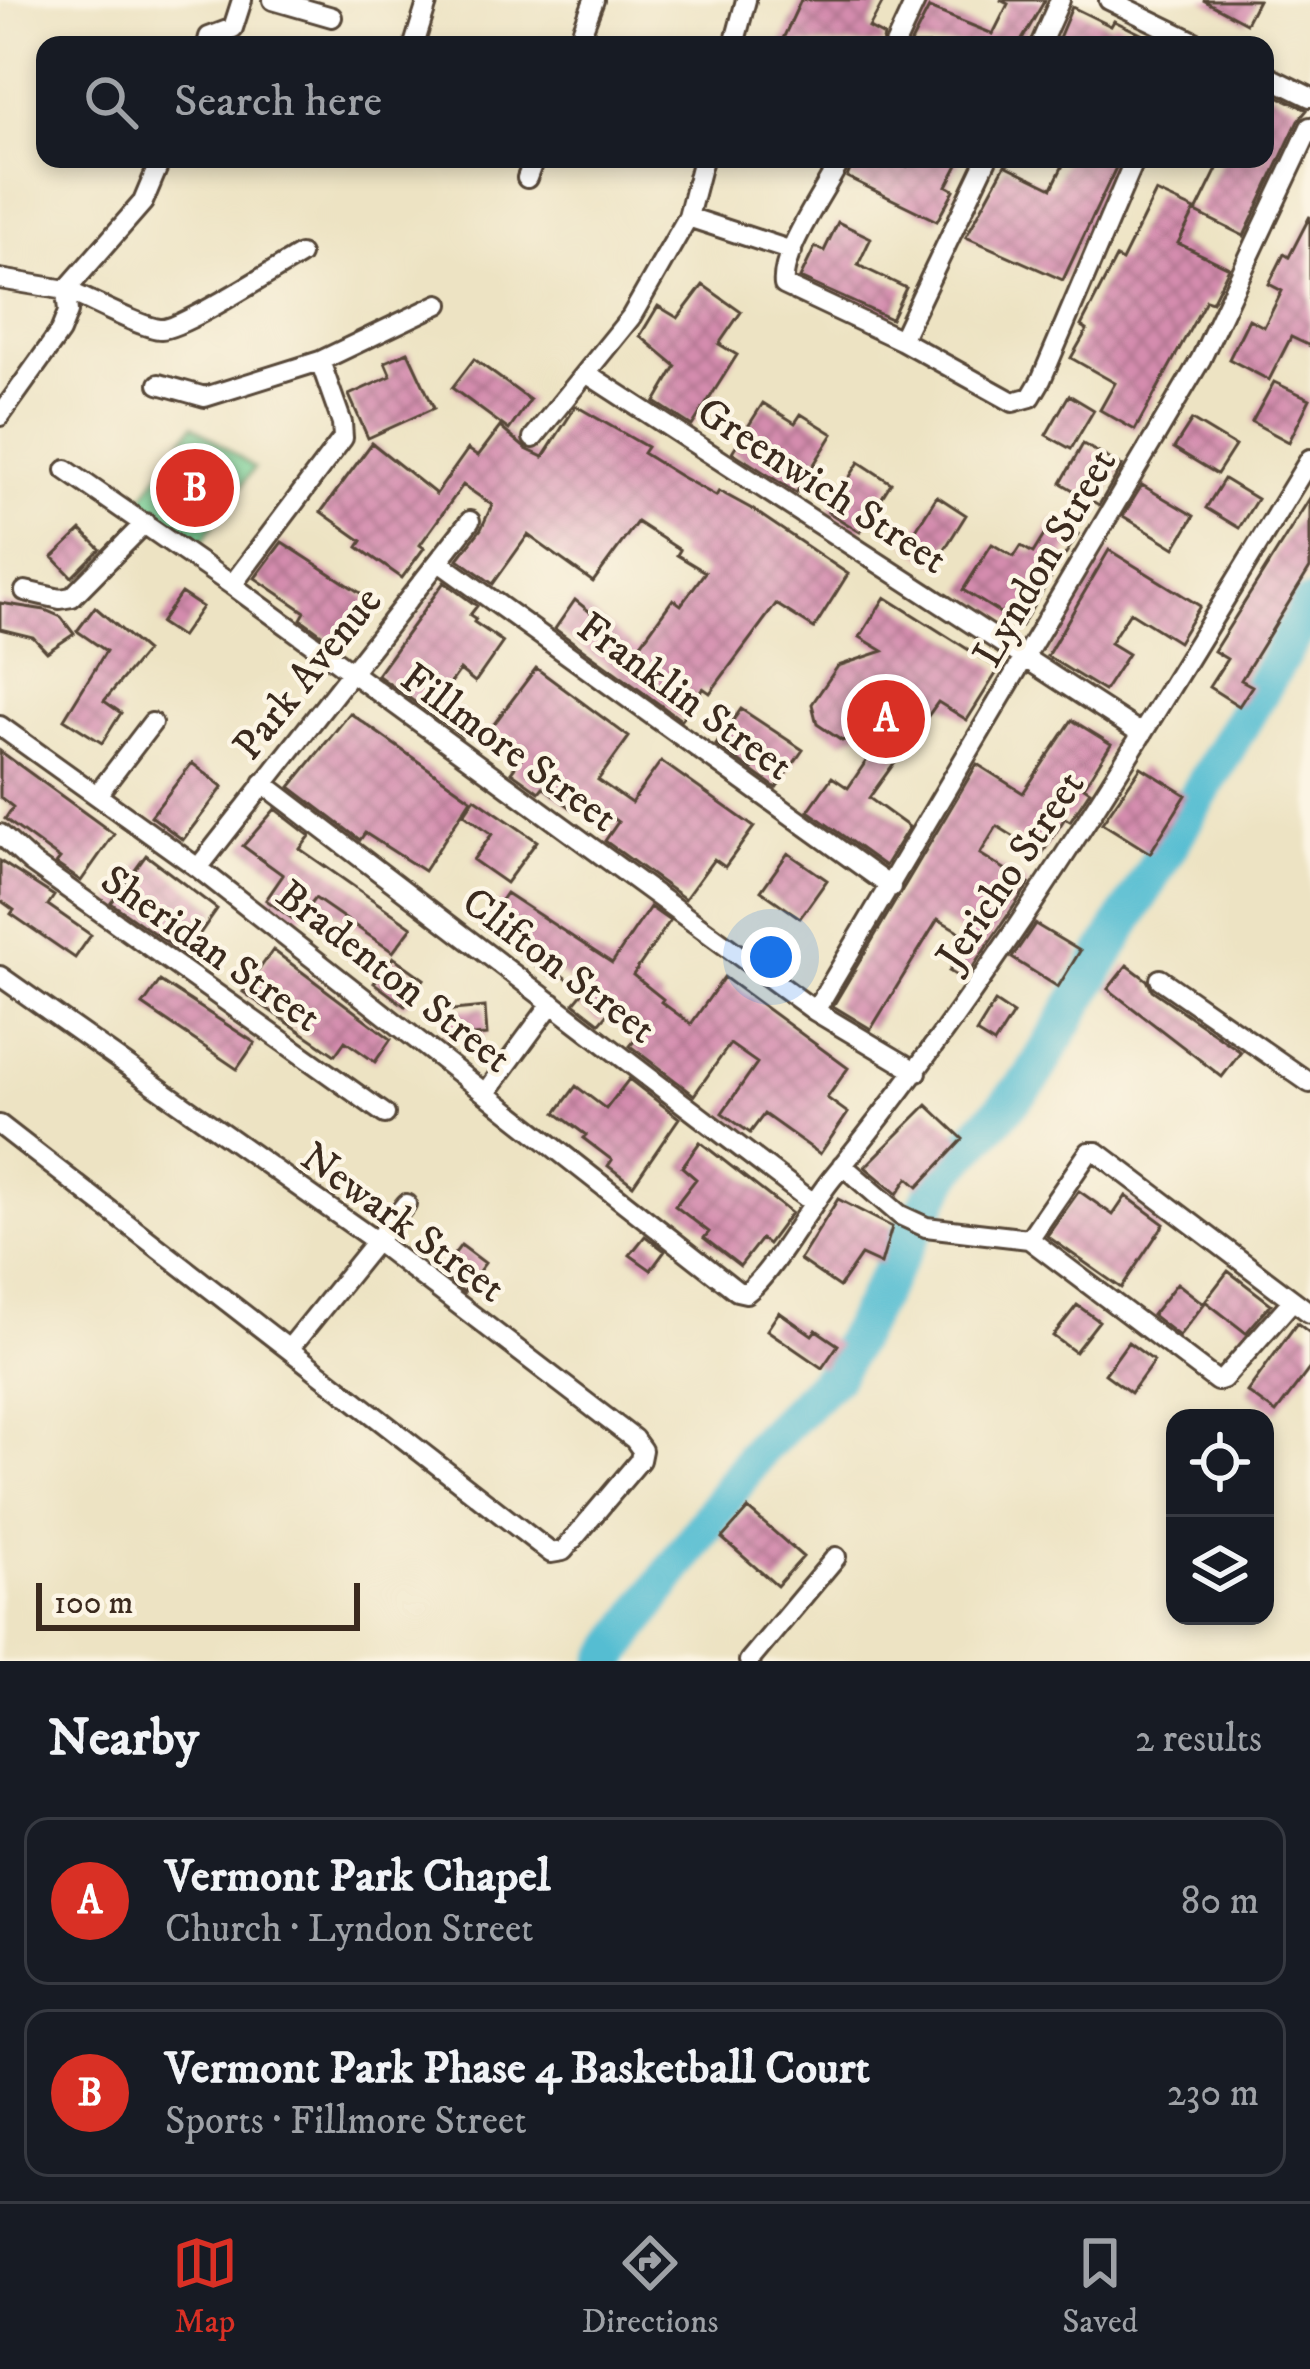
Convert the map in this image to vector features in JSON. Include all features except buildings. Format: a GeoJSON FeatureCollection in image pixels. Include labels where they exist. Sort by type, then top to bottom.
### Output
{"type":"FeatureCollection","features":[{"type":"Feature","properties":{"kind":"street"},"geometry":{"type":"LineString","coordinates":[[212,36],[232,28],[242,0]]}},
{"type":"Feature","properties":{"kind":"street"},"geometry":{"type":"LineString","coordinates":[[273,0],[332,17]]}},
{"type":"Feature","properties":{"kind":"street"},"geometry":{"type":"LineString","coordinates":[[417,36],[428,0]]}},
{"type":"Feature","properties":{"kind":"street"},"geometry":{"type":"LineString","coordinates":[[580,36],[594,0]]}},
{"type":"Feature","properties":{"kind":"street"},"geometry":{"type":"LineString","coordinates":[[736,36],[746,0]]}},
{"type":"Feature","properties":{"kind":"street"},"geometry":{"type":"LineString","coordinates":[[899,36],[916,0]]}},
{"type":"Feature","properties":{"kind":"street"},"geometry":{"type":"LineString","coordinates":[[1044,36],[1060,0]]}},
{"type":"Feature","properties":{"kind":"street"},"geometry":{"type":"LineString","coordinates":[[1109,0],[1177,36]]}},
{"type":"Feature","properties":{"kind":"street"},"geometry":{"type":"LineString","coordinates":[[1274,79],[1310,97]]}},
{"type":"Feature","properties":{"kind":"street","name":"Lyndon Street"},"geometry":{"type":"LineString","coordinates":[[815,1011],[1201,359],[1310,127]]}},
{"type":"Feature","properties":{"kind":"street"},"geometry":{"type":"LineString","coordinates":[[0,416],[60,332],[68,312],[66,290],[142,202],[157,168]]}},
{"type":"Feature","properties":{"kind":"street"},"geometry":{"type":"LineString","coordinates":[[533,438],[631,317],[688,218],[701,168]]}},
{"type":"Feature","properties":{"kind":"street"},"geometry":{"type":"LineString","coordinates":[[836,168],[792,250],[784,285],[901,340],[1013,403],[1031,397],[1041,380],[1131,168]]}},
{"type":"Feature","properties":{"kind":"street"},"geometry":{"type":"LineString","coordinates":[[901,340],[983,168]]}},
{"type":"Feature","properties":{"kind":"street"},"geometry":{"type":"LineString","coordinates":[[688,218],[792,250]]}},
{"type":"Feature","properties":{"kind":"street"},"geometry":{"type":"LineString","coordinates":[[0,278],[66,290],[159,329],[188,323],[300,255]]}},
{"type":"Feature","properties":{"kind":"street"},"geometry":{"type":"LineString","coordinates":[[159,384],[205,397],[320,361],[439,304]]}},
{"type":"Feature","properties":{"kind":"street"},"geometry":{"type":"LineString","coordinates":[[232,585],[343,438],[320,361]]}},
{"type":"Feature","properties":{"kind":"street","name":"Greenwich Street"},"geometry":{"type":"LineString","coordinates":[[586,374],[1142,734]]}},
{"type":"Feature","properties":{"kind":"street","name":"Jericho Street"},"geometry":{"type":"LineString","coordinates":[[737,1291],[752,1289],[812,1202],[917,1072],[1142,734],[1310,459]]}},
{"type":"Feature","properties":{"kind":"street","name":"Fillmore Street"},"geometry":{"type":"LineString","coordinates":[[66,470],[232,585],[815,1011],[917,1072]]}},
{"type":"Feature","properties":{"kind":"street","name":"Park Avenue"},"geometry":{"type":"LineString","coordinates":[[198,868],[470,520]]}},
{"type":"Feature","properties":{"kind":"street"},"geometry":{"type":"LineString","coordinates":[[25,591],[72,597],[146,523]]}},
{"type":"Feature","properties":{"kind":"street","name":"Franklin Street"},"geometry":{"type":"LineString","coordinates":[[440,562],[891,887]]}},
{"type":"Feature","properties":{"kind":"street"},"geometry":{"type":"LineString","coordinates":[[97,796],[152,723]]}},
{"type":"Feature","properties":{"kind":"street","name":"Bradenton Street"},"geometry":{"type":"LineString","coordinates":[[0,726],[198,868],[737,1291]]}},
{"type":"Feature","properties":{"kind":"street","name":"Clifton Street"},"geometry":{"type":"LineString","coordinates":[[263,783],[812,1202]]}},
{"type":"Feature","properties":{"kind":"street","name":"Sheridan Street"},"geometry":{"type":"LineString","coordinates":[[0,834],[32,863],[385,1114]]}},
{"type":"Feature","properties":{"kind":"street","name":"Newark Street"},"geometry":{"type":"LineString","coordinates":[[0,976],[377,1242],[634,1439],[641,1450],[640,1460],[563,1551],[551,1552],[289,1349]]}},
{"type":"Feature","properties":{"kind":"street"},"geometry":{"type":"LineString","coordinates":[[1160,979],[1310,1083]]}},
{"type":"Feature","properties":{"kind":"street"},"geometry":{"type":"LineString","coordinates":[[486,1093],[552,1003]]}},
{"type":"Feature","properties":{"kind":"street"},"geometry":{"type":"LineString","coordinates":[[0,1125],[289,1349],[406,1204]]}},
{"type":"Feature","properties":{"kind":"street"},"geometry":{"type":"LineString","coordinates":[[1029,1239],[1089,1152],[1097,1152],[1310,1313]]}},
{"type":"Feature","properties":{"kind":"street"},"geometry":{"type":"LineString","coordinates":[[842,1165],[900,1215],[926,1227],[1029,1239],[1216,1382],[1293,1300]]}},
{"type":"Feature","properties":{"kind":"street"},"geometry":{"type":"LineString","coordinates":[[748,1661],[836,1557]]}},
{"type":"Feature","properties":{"kind":"green space"},"geometry":{"type":"Polygon","coordinates":[[[193,425],[254,468],[196,550],[135,508],[193,425]]]}},
{"type":"Feature","properties":{"kind":"waterway"},"geometry":{"type":"LineString","coordinates":[[608,1661],[761,1447],[834,1375],[946,1171],[1031,1079],[1310,606]]}},
{"type":"Feature","properties":{"kind":"place","name":"Vermont Park Phase 4 Basketball Court"},"geometry":{"type":"Point","coordinates":[195,488]}},
{"type":"Feature","properties":{"kind":"place","name":"Vermont Park Chapel"},"geometry":{"type":"Point","coordinates":[886,719]}}]}
